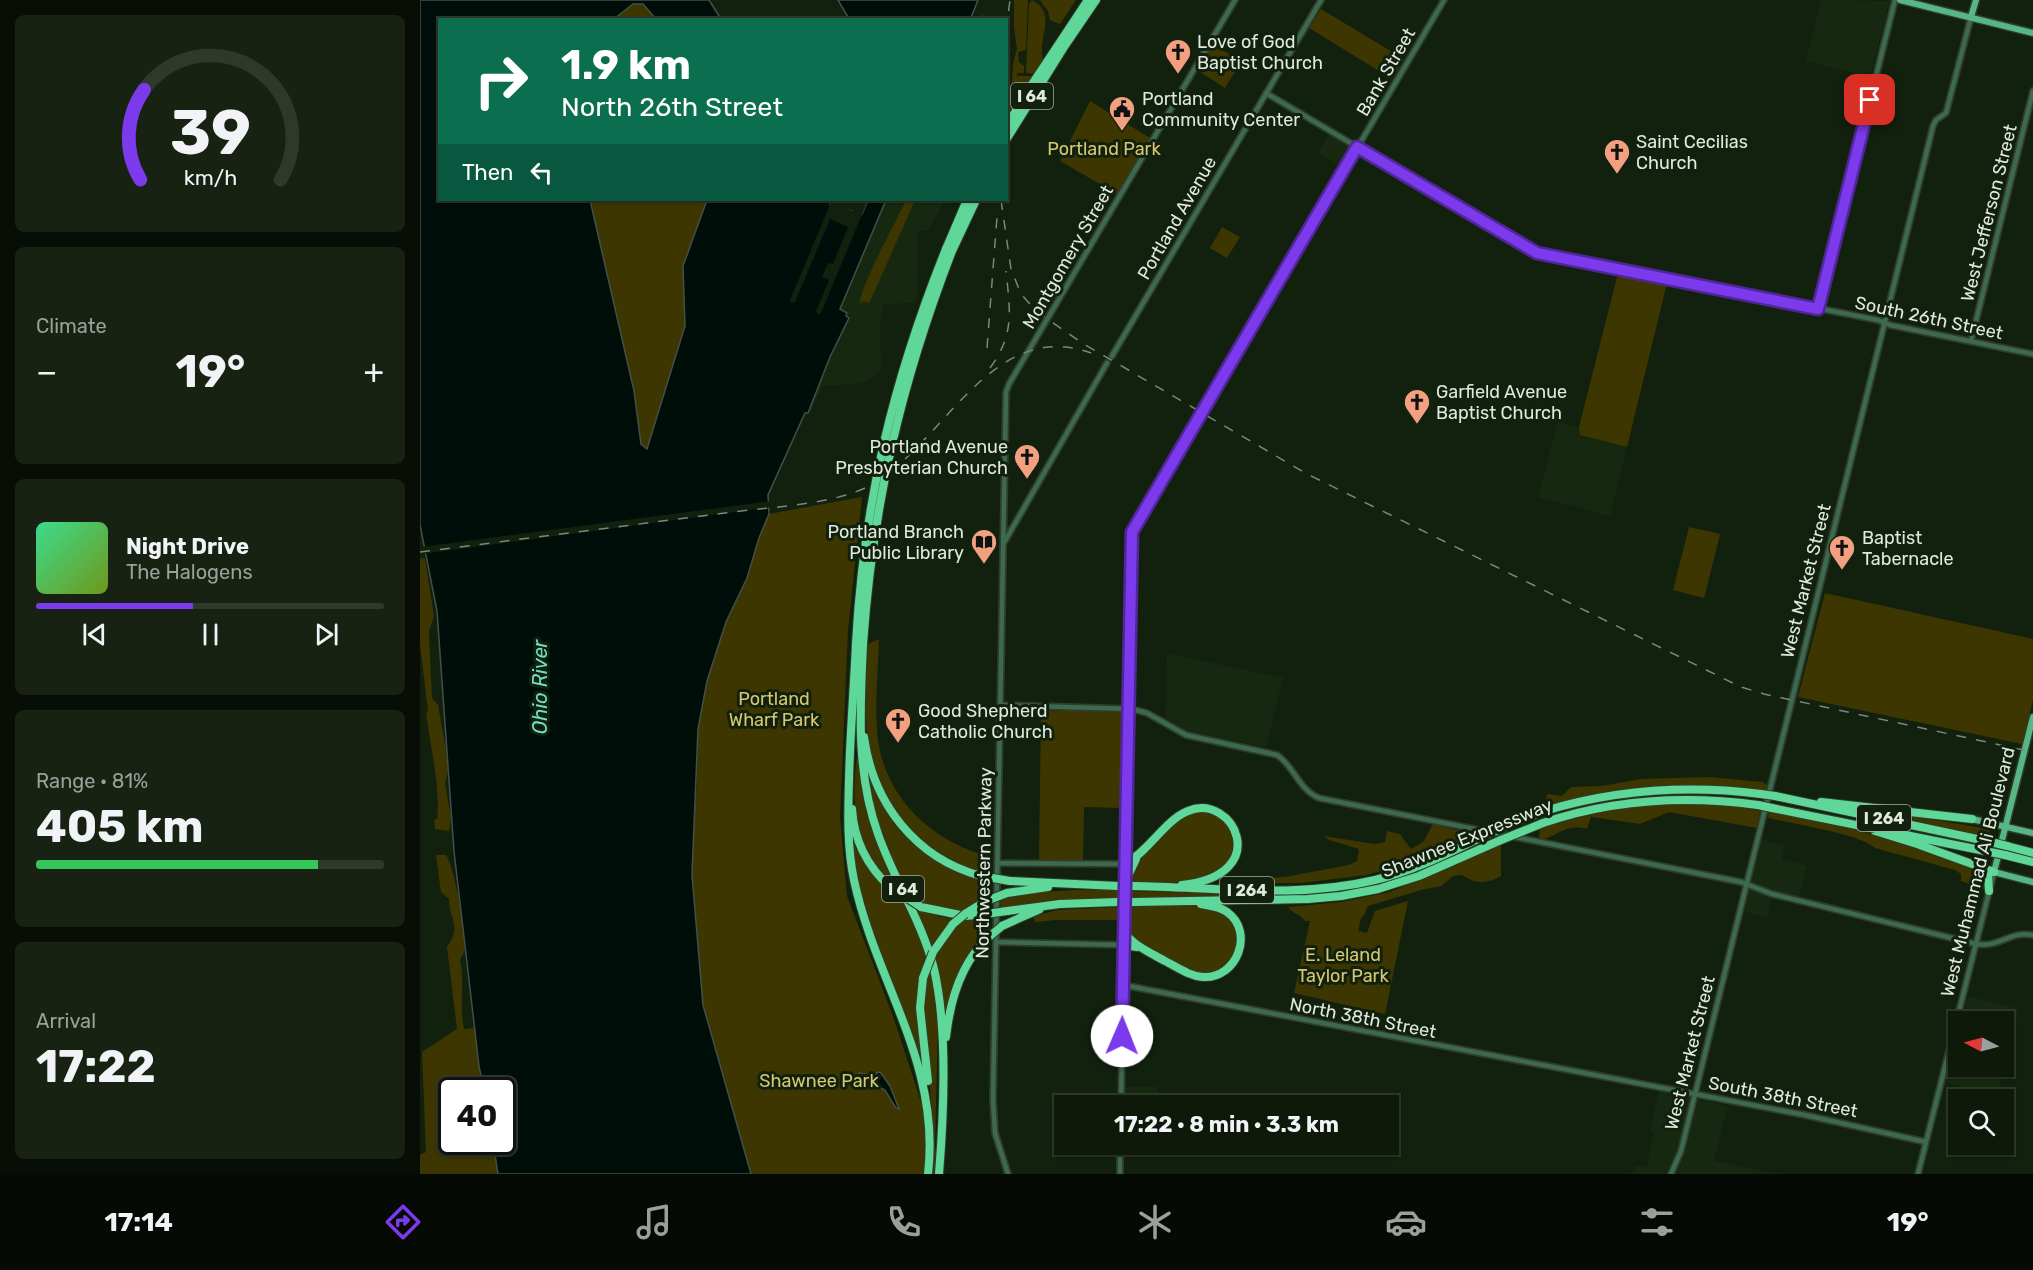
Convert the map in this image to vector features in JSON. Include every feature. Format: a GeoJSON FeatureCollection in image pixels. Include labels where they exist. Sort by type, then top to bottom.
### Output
{"type":"FeatureCollection","features":[{"type":"Feature","properties":{"kind":"highway","name":"I 64"},"geometry":{"type":"LineString","coordinates":[[1008,124],[1088,0]]}},
{"type":"Feature","properties":{"kind":"highway","name":"I 64"},"geometry":{"type":"LineString","coordinates":[[1008,136],[1057,50],[1096,0]]}},
{"type":"Feature","properties":{"kind":"highway","name":"I 64"},"geometry":{"type":"LineString","coordinates":[[928,1174],[930,1149],[928,1107],[915,1051],[864,916],[853,876],[848,822],[854,687],[871,553],[890,446],[918,343],[967,201]]}},
{"type":"Feature","properties":{"kind":"highway","name":"I 64"},"geometry":{"type":"LineString","coordinates":[[949,250],[974,201]]}},
{"type":"Feature","properties":{"kind":"highway","name":"I 64"},"geometry":{"type":"LineString","coordinates":[[859,644],[861,752],[868,801],[882,846],[918,922],[934,968],[941,1017],[943,1065],[938,1174]]}},
{"type":"Feature","properties":{"kind":"highway"},"geometry":{"type":"LineString","coordinates":[[854,687],[866,803],[885,856],[922,936],[936,986],[940,1052],[938,1174]]}},
{"type":"Feature","properties":{"kind":"highway"},"geometry":{"type":"LineString","coordinates":[[861,713],[871,771],[880,793],[895,818],[910,836],[929,852],[955,867],[981,876],[1062,885]]}},
{"type":"Feature","properties":{"kind":"highway"},"geometry":{"type":"LineString","coordinates":[[853,715],[854,826],[868,860],[890,888],[921,907],[965,916],[1050,905]]}},
{"type":"Feature","properties":{"kind":"highway","name":"Shawnee Expressway"},"geometry":{"type":"LineString","coordinates":[[1062,885],[1125,885],[1230,890],[1308,890],[1345,886],[1408,870],[1545,811],[1608,796],[1657,790],[1711,789],[1775,796],[1992,842],[2033,853]]}},
{"type":"Feature","properties":{"kind":"highway"},"geometry":{"type":"LineString","coordinates":[[1775,796],[1971,819]]}},
{"type":"Feature","properties":{"kind":"highway","name":"Shawnee Expressway"},"geometry":{"type":"LineString","coordinates":[[1050,905],[1320,899],[1364,892],[1419,876],[1543,823],[1588,809],[1646,800],[1707,799],[1758,805],[2033,862]]}},
{"type":"Feature","properties":{"kind":"highway"},"geometry":{"type":"LineString","coordinates":[[1125,864],[1178,818],[1191,810],[1213,810],[1231,823],[1236,835],[1237,848],[1233,861],[1226,871],[1206,881],[1162,887]]}},
{"type":"Feature","properties":{"kind":"highway"},"geometry":{"type":"LineString","coordinates":[[1827,818],[1917,843],[1974,867],[1994,872]]}},
{"type":"Feature","properties":{"kind":"highway"},"geometry":{"type":"LineString","coordinates":[[1125,885],[1138,855]]}},
{"type":"Feature","properties":{"kind":"highway"},"geometry":{"type":"LineString","coordinates":[[1974,867],[1988,876],[1989,891]]}},
{"type":"Feature","properties":{"kind":"highway"},"geometry":{"type":"LineString","coordinates":[[928,1107],[920,1016],[923,978],[933,952],[953,924],[986,901],[1007,893],[1062,885]]}},
{"type":"Feature","properties":{"kind":"highway"},"geometry":{"type":"LineString","coordinates":[[1124,945],[1141,948],[1199,976],[1216,975],[1230,966],[1238,954],[1241,935],[1235,921],[1218,907],[1194,901]]}},
{"type":"Feature","properties":{"kind":"highway"},"geometry":{"type":"LineString","coordinates":[[943,1065],[949,1015],[956,989],[969,960],[992,939],[1002,926],[1050,905]]}},
{"type":"Feature","properties":{"kind":"highway"},"geometry":{"type":"LineString","coordinates":[[1124,932],[1141,948]]}},
{"type":"Feature","properties":{"kind":"main road"},"geometry":{"type":"LineString","coordinates":[[1900,0],[2033,33]]}},
{"type":"Feature","properties":{"kind":"main road","name":"West Market Street"},"geometry":{"type":"LineString","coordinates":[[1971,17],[1976,0]]}},
{"type":"Feature","properties":{"kind":"main road","name":"West Muhammad Ali Boulevard"},"geometry":{"type":"LineString","coordinates":[[1994,872],[2001,856],[2005,826],[2033,717]]}},
{"type":"Feature","properties":{"kind":"main road"},"geometry":{"type":"LineString","coordinates":[[1971,819],[2033,833]]}},
{"type":"Feature","properties":{"kind":"main road"},"geometry":{"type":"LineString","coordinates":[[2001,856],[2001,870],[2009,876]]}},
{"type":"Feature","properties":{"kind":"main road"},"geometry":{"type":"LineString","coordinates":[[1994,872],[2033,882]]}},
{"type":"Feature","properties":{"kind":"street","name":"Montgomery Street"},"geometry":{"type":"LineString","coordinates":[[1016,373],[1235,0]]}},
{"type":"Feature","properties":{"kind":"street","name":"Portland Avenue"},"geometry":{"type":"LineString","coordinates":[[1112,356],[1321,0]]}},
{"type":"Feature","properties":{"kind":"street","name":"Bank Street"},"geometry":{"type":"LineString","coordinates":[[1121,1095],[1130,543],[1134,525],[1444,0]]}},
{"type":"Feature","properties":{"kind":"street"},"geometry":{"type":"LineString","coordinates":[[1818,309],[1896,0]]}},
{"type":"Feature","properties":{"kind":"street","name":"West Market Street"},"geometry":{"type":"LineString","coordinates":[[1671,1174],[1681,1151],[1695,1095],[1933,126],[1936,120],[1946,113],[1971,17]]}},
{"type":"Feature","properties":{"kind":"street","name":"West Jefferson Street"},"geometry":{"type":"LineString","coordinates":[[1971,341],[2033,91]]}},
{"type":"Feature","properties":{"kind":"street","name":"South 26th Street"},"geometry":{"type":"LineString","coordinates":[[1266,93],[1537,253],[2033,354]]}},
{"type":"Feature","properties":{"kind":"street"},"geometry":{"type":"LineString","coordinates":[[1003,547],[1012,526],[1107,363]]}},
{"type":"Feature","properties":{"kind":"street","name":"Northwestern Parkway"},"geometry":{"type":"LineString","coordinates":[[1008,1174],[999,1149],[993,1118],[992,939],[997,863],[1005,403],[1007,389],[1016,373]]}},
{"type":"Feature","properties":{"kind":"street"},"geometry":{"type":"LineString","coordinates":[[1000,705],[1127,708],[1147,713],[1186,735],[1277,755],[1288,763],[1311,794],[1336,801],[1677,869],[1976,944],[1994,945],[2020,932],[2033,935]]}},
{"type":"Feature","properties":{"kind":"street"},"geometry":{"type":"LineString","coordinates":[[997,863],[1125,864]]}},
{"type":"Feature","properties":{"kind":"street","name":"West Muhammad Ali Boulevard"},"geometry":{"type":"LineString","coordinates":[[1918,1174],[1994,872]]}},
{"type":"Feature","properties":{"kind":"street"},"geometry":{"type":"LineString","coordinates":[[992,939],[1124,945]]}},
{"type":"Feature","properties":{"kind":"street","name":"North 38th Street"},"geometry":{"type":"LineString","coordinates":[[1123,985],[1598,1077]]}},
{"type":"Feature","properties":{"kind":"street","name":"South 38th Street"},"geometry":{"type":"LineString","coordinates":[[1598,1077],[1867,1127],[1926,1142]]}},
{"type":"Feature","properties":{"kind":"street"},"geometry":{"type":"LineString","coordinates":[[1120,1155],[1120,1174]]}},
{"type":"Feature","properties":{"kind":"shaded area"},"geometry":{"type":"Polygon","coordinates":[[[1821,0],[1890,1],[1870,77],[1806,61],[1821,0]]]}},
{"type":"Feature","properties":{"kind":"shaded area"},"geometry":{"type":"Polygon","coordinates":[[[1329,134],[1352,148],[1341,167],[1318,153],[1329,134]]]}},
{"type":"Feature","properties":{"kind":"shaded area"},"geometry":{"type":"Polygon","coordinates":[[[886,201],[945,201],[928,230],[919,231],[915,303],[883,304],[880,328],[881,371],[862,383],[823,386],[808,413],[830,357],[849,318],[838,316],[886,201]]]}},
{"type":"Feature","properties":{"kind":"shaded area"},"geometry":{"type":"Polygon","coordinates":[[[1558,422],[1579,427],[1580,435],[1627,447],[1610,516],[1538,497],[1558,422]]]}},
{"type":"Feature","properties":{"kind":"shaded area"},"geometry":{"type":"Polygon","coordinates":[[[1167,653],[1283,678],[1266,747],[1186,731],[1166,718],[1167,653]]]}},
{"type":"Feature","properties":{"kind":"shaded area"},"geometry":{"type":"Polygon","coordinates":[[[1762,840],[1785,845],[1782,859],[1807,866],[1799,898],[1774,891],[1767,918],[1744,911],[1762,840]]]}},
{"type":"Feature","properties":{"kind":"shaded area"},"geometry":{"type":"Polygon","coordinates":[[[1968,996],[2019,1009],[2014,1029],[2014,1011],[1964,1011],[1968,996]]]}},
{"type":"Feature","properties":{"kind":"shaded area"},"geometry":{"type":"Polygon","coordinates":[[[1948,1075],[1948,1077],[2002,1077],[1999,1089],[1972,1089],[1946,1083],[1948,1075]]]}},
{"type":"Feature","properties":{"kind":"shaded area"},"geometry":{"type":"Polygon","coordinates":[[[1124,1087],[1157,1087],[1157,1095],[1123,1095],[1124,1087]]]}},
{"type":"Feature","properties":{"kind":"shaded area"},"geometry":{"type":"Polygon","coordinates":[[[1659,1092],[1728,1106],[1714,1161],[1781,1174],[1630,1174],[1636,1166],[1647,1167],[1654,1131],[1650,1130],[1659,1092]]]}},
{"type":"Feature","properties":{"kind":"green space"},"geometry":{"type":"Polygon","coordinates":[[[598,0],[646,0],[657,18],[576,18],[598,0]]]}},
{"type":"Feature","properties":{"kind":"green space"},"geometry":{"type":"Polygon","coordinates":[[[1014,0],[1028,0],[1026,50],[1018,52],[1019,62],[1024,66],[1024,73],[1017,73],[1017,76],[1032,76],[1010,113],[1013,64],[1017,49],[1014,0]]]}},
{"type":"Feature","properties":{"kind":"green space"},"geometry":{"type":"Polygon","coordinates":[[[1032,0],[1040,6],[1045,19],[1043,59],[1034,74],[1026,73],[1029,4],[1032,0]]]}},
{"type":"Feature","properties":{"kind":"green space"},"geometry":{"type":"Polygon","coordinates":[[[1040,0],[1076,0],[1060,24],[1050,20],[1048,11],[1040,0]]]}},
{"type":"Feature","properties":{"kind":"green space"},"geometry":{"type":"Polygon","coordinates":[[[1321,9],[1404,59],[1392,79],[1309,28],[1321,9]]]}},
{"type":"Feature","properties":{"kind":"green space"},"geometry":{"type":"Polygon","coordinates":[[[1214,40],[1219,43],[1218,47],[1237,59],[1232,67],[1236,70],[1225,88],[1197,70],[1214,40]]]}},
{"type":"Feature","properties":{"kind":"green space","name":"Portland Park"},"geometry":{"type":"Polygon","coordinates":[[[1090,101],[1150,138],[1117,194],[1060,161],[1090,101]]]}},
{"type":"Feature","properties":{"kind":"green space"},"geometry":{"type":"Polygon","coordinates":[[[584,201],[719,201],[685,326],[648,449],[638,459],[584,201]]]}},
{"type":"Feature","properties":{"kind":"green space"},"geometry":{"type":"Polygon","coordinates":[[[906,201],[915,201],[869,303],[864,301],[860,304],[872,269],[906,201]]]}},
{"type":"Feature","properties":{"kind":"green space"},"geometry":{"type":"Polygon","coordinates":[[[1222,227],[1240,237],[1227,258],[1210,248],[1222,227]]]}},
{"type":"Feature","properties":{"kind":"green space"},"geometry":{"type":"Polygon","coordinates":[[[1618,273],[1667,283],[1627,447],[1580,435],[1579,427],[1618,273]]]}},
{"type":"Feature","properties":{"kind":"green space","name":"Shawnee Park"},"geometry":{"type":"Polygon","coordinates":[[[862,497],[848,630],[840,816],[847,896],[894,1019],[934,1142],[924,1008],[925,988],[931,967],[938,1021],[935,1146],[944,1174],[751,1174],[703,1005],[692,875],[698,729],[707,681],[726,622],[747,578],[769,514],[862,497]]]}},
{"type":"Feature","properties":{"kind":"green space"},"geometry":{"type":"Polygon","coordinates":[[[1689,527],[1720,534],[1704,598],[1673,590],[1689,527]]]}},
{"type":"Feature","properties":{"kind":"green space"},"geometry":{"type":"Polygon","coordinates":[[[420,558],[425,559],[434,616],[429,632],[432,698],[438,705],[446,750],[448,771],[445,783],[451,818],[449,831],[435,829],[434,820],[437,819],[438,795],[426,714],[428,710],[420,645],[420,558]]]}},
{"type":"Feature","properties":{"kind":"green space"},"geometry":{"type":"Polygon","coordinates":[[[1825,593],[2033,639],[2033,700],[2022,744],[1798,697],[1825,593]]]}},
{"type":"Feature","properties":{"kind":"green space"},"geometry":{"type":"Polygon","coordinates":[[[879,639],[876,703],[878,740],[891,781],[915,815],[931,829],[968,849],[988,856],[981,872],[945,856],[912,832],[886,801],[877,783],[871,764],[867,735],[866,645],[879,639]]]}},
{"type":"Feature","properties":{"kind":"green space"},"geometry":{"type":"Polygon","coordinates":[[[1041,711],[1123,711],[1122,808],[1084,807],[1083,861],[1039,861],[1041,711]]]}},
{"type":"Feature","properties":{"kind":"green space"},"geometry":{"type":"Polygon","coordinates":[[[864,752],[876,792],[898,829],[919,847],[992,881],[991,896],[961,914],[935,910],[910,899],[885,846],[873,809],[864,752]]]}},
{"type":"Feature","properties":{"kind":"green space"},"geometry":{"type":"Polygon","coordinates":[[[857,756],[860,773],[902,894],[879,872],[859,831],[854,786],[857,756]]]}},
{"type":"Feature","properties":{"kind":"green space"},"geometry":{"type":"Polygon","coordinates":[[[1709,777],[1762,782],[1767,785],[1767,788],[1764,791],[1698,786],[1648,786],[1609,792],[1545,807],[1547,794],[1562,796],[1571,787],[1602,786],[1641,779],[1709,777]]]}},
{"type":"Feature","properties":{"kind":"green space"},"geometry":{"type":"Polygon","coordinates":[[[1676,801],[1724,804],[1760,811],[1757,828],[1669,812],[1640,824],[1591,817],[1587,829],[1567,829],[1539,840],[1540,828],[1557,823],[1676,801]]]}},
{"type":"Feature","properties":{"kind":"green space"},"geometry":{"type":"Polygon","coordinates":[[[1199,811],[1219,818],[1230,827],[1233,833],[1235,847],[1226,869],[1189,883],[1131,882],[1134,863],[1187,814],[1199,811]]]}},
{"type":"Feature","properties":{"kind":"green space"},"geometry":{"type":"Polygon","coordinates":[[[1769,811],[1839,825],[1927,850],[1980,873],[1984,877],[1985,889],[1961,881],[1961,874],[1955,870],[1875,848],[1856,838],[1768,818],[1769,811]]]}},
{"type":"Feature","properties":{"kind":"green space"},"geometry":{"type":"Polygon","coordinates":[[[1889,812],[1988,829],[1995,839],[1888,817],[1889,812]]]}},
{"type":"Feature","properties":{"kind":"green space"},"geometry":{"type":"Polygon","coordinates":[[[851,822],[885,887],[907,903],[928,957],[923,970],[923,1065],[862,902],[854,867],[851,822]]]}},
{"type":"Feature","properties":{"kind":"green space"},"geometry":{"type":"Polygon","coordinates":[[[1433,824],[1475,835],[1421,860],[1366,875],[1302,883],[1254,883],[1255,879],[1285,877],[1349,865],[1357,861],[1359,849],[1323,836],[1375,844],[1385,842],[1387,831],[1400,834],[1411,849],[1423,842],[1433,824]]]}},
{"type":"Feature","properties":{"kind":"green space","name":"E. Leland Taylor Park"},"geometry":{"type":"Polygon","coordinates":[[[1501,845],[1501,876],[1496,879],[1482,882],[1462,875],[1453,876],[1441,886],[1368,906],[1361,918],[1358,931],[1367,933],[1375,911],[1408,901],[1385,1014],[1294,993],[1310,921],[1305,921],[1288,907],[1342,902],[1390,892],[1501,845]]]}},
{"type":"Feature","properties":{"kind":"green space"},"geometry":{"type":"Polygon","coordinates":[[[436,855],[446,855],[460,902],[464,932],[464,952],[460,960],[464,1029],[475,1028],[482,1077],[438,1077],[438,1155],[495,1155],[498,1174],[420,1174],[420,1155],[426,1152],[422,1052],[457,1029],[447,947],[454,933],[454,923],[449,899],[441,892],[436,855]]]}},
{"type":"Feature","properties":{"kind":"green space"},"geometry":{"type":"Polygon","coordinates":[[[1120,890],[1120,899],[1001,909],[1001,899],[1030,893],[1120,890]]]}},
{"type":"Feature","properties":{"kind":"green space"},"geometry":{"type":"Polygon","coordinates":[[[1131,891],[1225,894],[1224,898],[1130,899],[1131,891]]]}},
{"type":"Feature","properties":{"kind":"green space"},"geometry":{"type":"Polygon","coordinates":[[[1182,905],[1212,909],[1226,916],[1235,926],[1236,951],[1220,971],[1208,975],[1185,970],[1129,936],[1129,907],[1182,905]]]}},
{"type":"Feature","properties":{"kind":"green space"},"geometry":{"type":"Polygon","coordinates":[[[915,907],[941,917],[954,919],[931,950],[915,907]]]}},
{"type":"Feature","properties":{"kind":"green space"},"geometry":{"type":"Polygon","coordinates":[[[1120,907],[1120,920],[1035,922],[1033,916],[1058,910],[1120,907]]]}},
{"type":"Feature","properties":{"kind":"green space"},"geometry":{"type":"Polygon","coordinates":[[[991,916],[990,933],[973,952],[945,1026],[934,959],[947,937],[964,920],[991,916]]]}},
{"type":"Feature","properties":{"kind":"water","name":"Ohio River"},"geometry":{"type":"Polygon","coordinates":[[[420,0],[709,0],[720,18],[655,18],[643,4],[633,4],[615,18],[438,18],[438,201],[590,201],[634,391],[641,444],[647,449],[685,326],[683,266],[707,201],[832,201],[830,205],[862,214],[868,201],[886,201],[840,309],[847,313],[846,316],[849,318],[830,357],[808,413],[805,413],[768,495],[769,514],[747,578],[726,622],[707,681],[698,729],[692,875],[703,1005],[751,1174],[498,1174],[495,1155],[516,1155],[516,1077],[481,1077],[479,1066],[454,851],[437,611],[420,525],[420,0]]]}},
{"type":"Feature","properties":{"kind":"water"},"geometry":{"type":"Polygon","coordinates":[[[838,0],[978,0],[971,18],[848,18],[838,0]]]}},
{"type":"Feature","properties":{"kind":"water"},"geometry":{"type":"Polygon","coordinates":[[[880,1072],[890,1086],[899,1109],[896,1108],[885,1090],[857,1075],[880,1072]]]}},
{"type":"Feature","properties":{"kind":"pier"},"geometry":{"type":"Polygon","coordinates":[[[832,201],[852,211],[854,209],[861,212],[868,201],[821,313],[818,315],[816,311],[829,280],[822,277],[828,263],[833,264],[848,227],[830,219],[795,302],[791,303],[790,300],[832,201]]]}},
{"type":"Feature","properties":{"kind":"pier"},"geometry":{"type":"Polygon","coordinates":[[[772,501],[772,507],[422,554],[421,547],[772,501]]]}},
{"type":"Feature","properties":{"kind":"railway"},"geometry":{"type":"LineString","coordinates":[[1008,18],[1010,0]]}},
{"type":"Feature","properties":{"kind":"railway"},"geometry":{"type":"LineString","coordinates":[[1001,201],[1011,269],[1021,294],[1036,311],[1082,343],[1307,474],[1741,687],[1764,694],[2033,752]]}},
{"type":"Feature","properties":{"kind":"railway"},"geometry":{"type":"LineString","coordinates":[[987,348],[997,217]]}},
{"type":"Feature","properties":{"kind":"railway"},"geometry":{"type":"LineString","coordinates":[[990,368],[1004,344],[1009,321],[1006,271]]}},
{"type":"Feature","properties":{"kind":"railway"},"geometry":{"type":"LineString","coordinates":[[420,552],[801,504],[856,492],[871,485],[897,466],[971,390],[997,368],[1025,353],[1056,347],[1091,353]]}},
{"type":"Feature","properties":{"kind":"place","name":"Love of God Baptist Church"},"geometry":{"type":"Point","coordinates":[1178,75]}},
{"type":"Feature","properties":{"kind":"place","name":"Portland Community Center"},"geometry":{"type":"Point","coordinates":[1122,132]}},
{"type":"Feature","properties":{"kind":"place","name":"Saint Cecilias Church"},"geometry":{"type":"Point","coordinates":[1617,175]}},
{"type":"Feature","properties":{"kind":"place","name":"Garfield Avenue Baptist Church"},"geometry":{"type":"Point","coordinates":[1417,425]}},
{"type":"Feature","properties":{"kind":"place","name":"Portland Avenue Presbyterian Church"},"geometry":{"type":"Point","coordinates":[1027,480]}},
{"type":"Feature","properties":{"kind":"place","name":"Portland Branch Public Library"},"geometry":{"type":"Point","coordinates":[984,565]}},
{"type":"Feature","properties":{"kind":"place","name":"Baptist Tabernacle"},"geometry":{"type":"Point","coordinates":[1842,571]}},
{"type":"Feature","properties":{"kind":"place","name":"Good Shepherd Catholic Church"},"geometry":{"type":"Point","coordinates":[898,744]}},
{"type":"Feature","properties":{"kind":"route"},"geometry":{"type":"LineString","coordinates":[[1122,1036],[1126,734],[1132,532],[1134,525],[1357,147],[1537,253],[1818,309],[1870,100]]}},
{"type":"Feature","properties":{"kind":"park label","name":"Portland Wharf Park"},"geometry":{"type":"Point","coordinates":[774,709]}}]}
